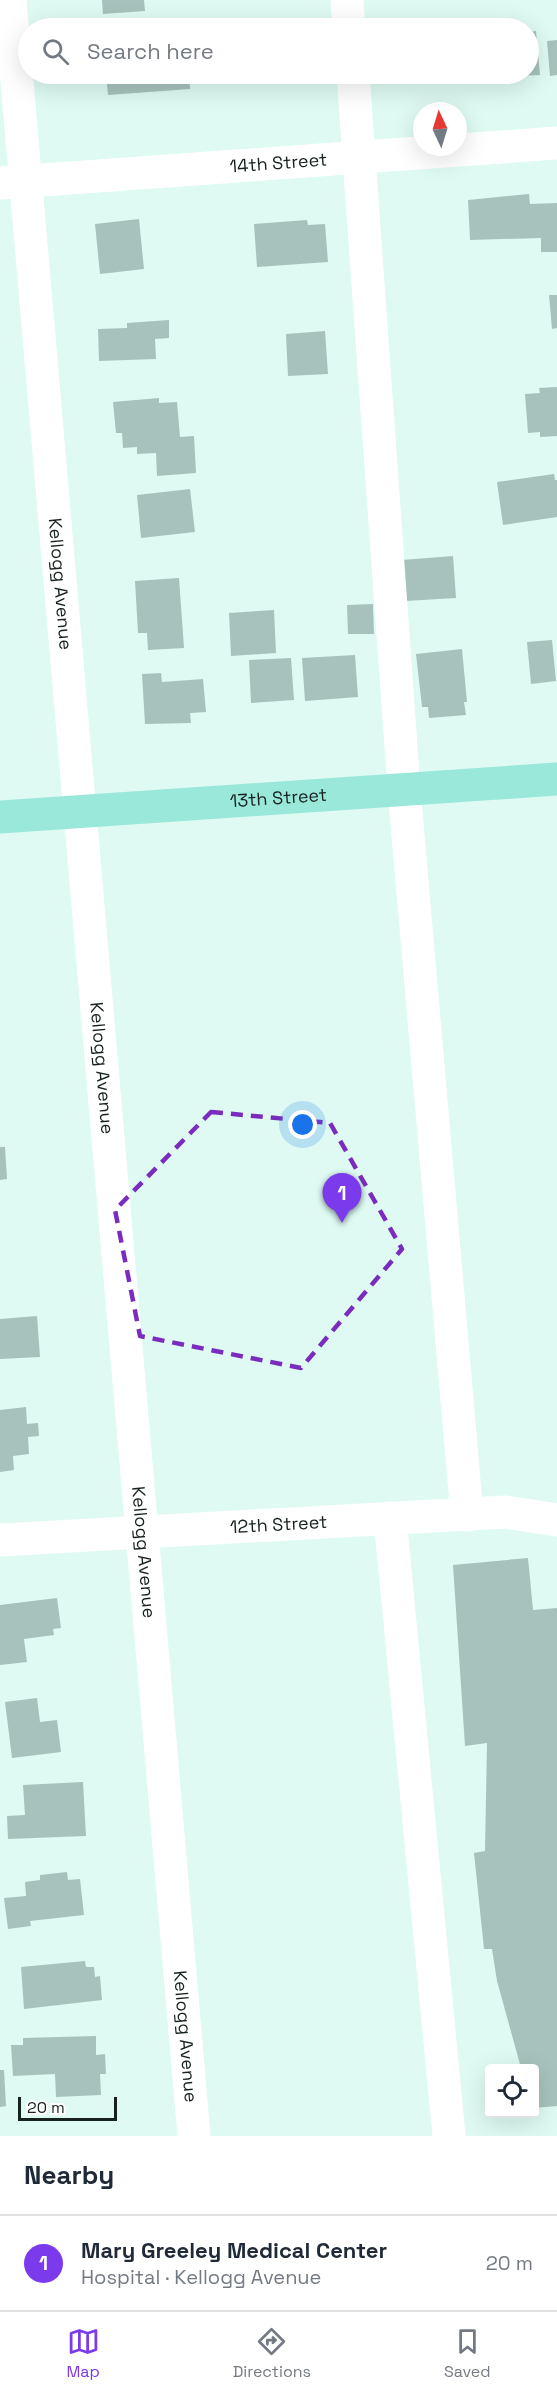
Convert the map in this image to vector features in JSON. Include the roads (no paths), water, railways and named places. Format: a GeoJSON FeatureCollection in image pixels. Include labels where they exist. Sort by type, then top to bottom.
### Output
{"type":"FeatureCollection","features":[{"type":"Feature","properties":{"kind":"main road","name":"13th Street"},"geometry":{"type":"LineString","coordinates":[[0,817],[557,779]]}},
{"type":"Feature","properties":{"kind":"street","name":"Kellogg Avenue"},"geometry":{"type":"LineString","coordinates":[[10,0],[13,183],[80,811],[195,2136]]}},
{"type":"Feature","properties":{"kind":"street"},"geometry":{"type":"LineString","coordinates":[[347,0],[348,18]]}},
{"type":"Feature","properties":{"kind":"street"},"geometry":{"type":"LineString","coordinates":[[354,84],[404,789],[467,1515]]}},
{"type":"Feature","properties":{"kind":"street","name":"14th Street"},"geometry":{"type":"LineString","coordinates":[[13,183],[557,144]]}},
{"type":"Feature","properties":{"kind":"street","name":"12th Street"},"geometry":{"type":"LineString","coordinates":[[0,1540],[505,1512],[557,1520]]}},
{"type":"Feature","properties":{"kind":"street"},"geometry":{"type":"LineString","coordinates":[[390,1518],[449,2136]]}},
{"type":"Feature","properties":{"kind":"place","name":"Mary Greeley Medical Center"},"geometry":{"type":"Point","coordinates":[342,1223]}}]}
